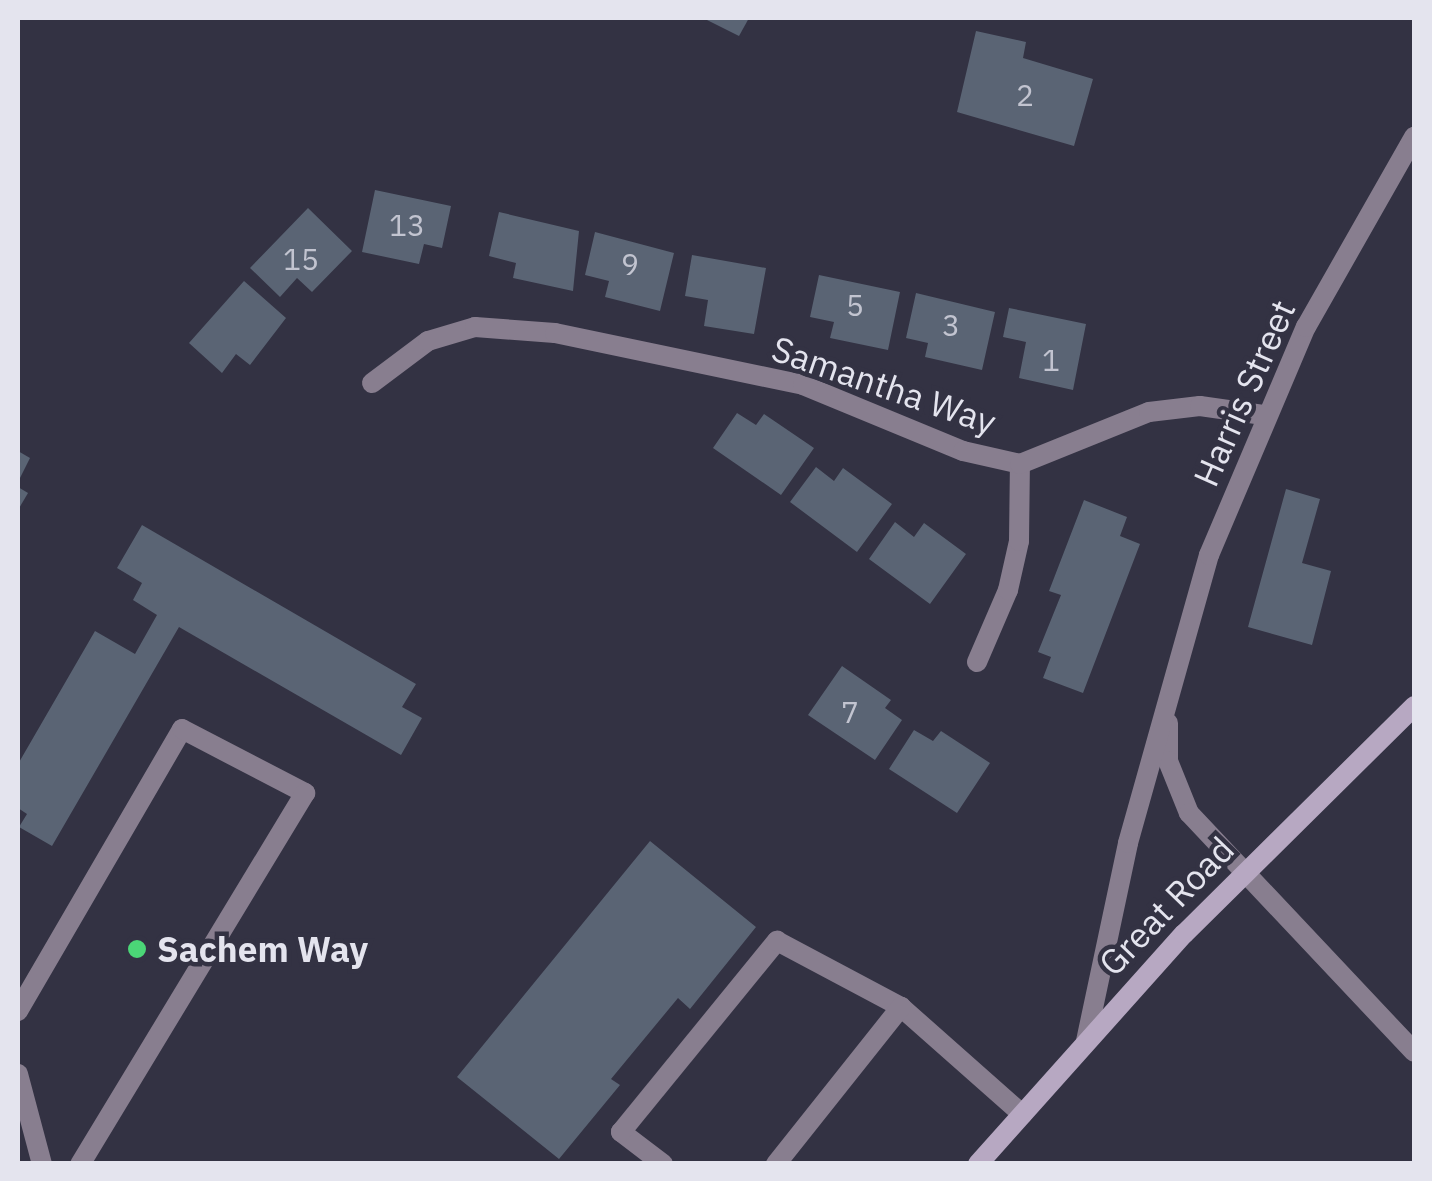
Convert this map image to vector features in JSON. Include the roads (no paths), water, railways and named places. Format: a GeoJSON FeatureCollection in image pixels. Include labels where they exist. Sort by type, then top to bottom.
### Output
{"type":"FeatureCollection","features":[{"type":"Feature","properties":{"kind":"main road","name":"Great Road"},"geometry":{"type":"LineString","coordinates":[[978,1164],[1242,874],[1414,706]]}},
{"type":"Feature","properties":{"kind":"street","name":"Harris Street"},"geometry":{"type":"LineString","coordinates":[[1086,1042],[1168,692],[1209,555],[1264,415],[1414,136]]}},
{"type":"Feature","properties":{"kind":"street","name":"Samantha Way"},"geometry":{"type":"LineString","coordinates":[[372,383],[428,341],[474,327],[555,333],[803,385],[963,451],[1020,464],[1148,412],[1200,406],[1264,415]]}},
{"type":"Feature","properties":{"kind":"street"},"geometry":{"type":"LineString","coordinates":[[978,662],[1008,590],[1019,541],[1020,464]]}},
{"type":"Feature","properties":{"kind":"street","name":"Harris Street"},"geometry":{"type":"LineString","coordinates":[[1168,692],[1168,761],[1176,790],[1242,874],[1414,1052]]}},
{"type":"Feature","properties":{"kind":"street"},"geometry":{"type":"LineString","coordinates":[[18,1011],[182,729],[305,792],[80,1164]]}},
{"type":"Feature","properties":{"kind":"street"},"geometry":{"type":"LineString","coordinates":[[664,1164],[621,1132],[777,941],[901,1007],[1022,1114]]}},
{"type":"Feature","properties":{"kind":"street"},"geometry":{"type":"LineString","coordinates":[[776,1164],[901,1007]]}},
{"type":"Feature","properties":{"kind":"street"},"geometry":{"type":"LineString","coordinates":[[18,1074],[42,1164]]}},
{"type":"Feature","properties":{"kind":"place","name":"Sachem Way"},"geometry":{"type":"Point","coordinates":[137,949]}}]}
